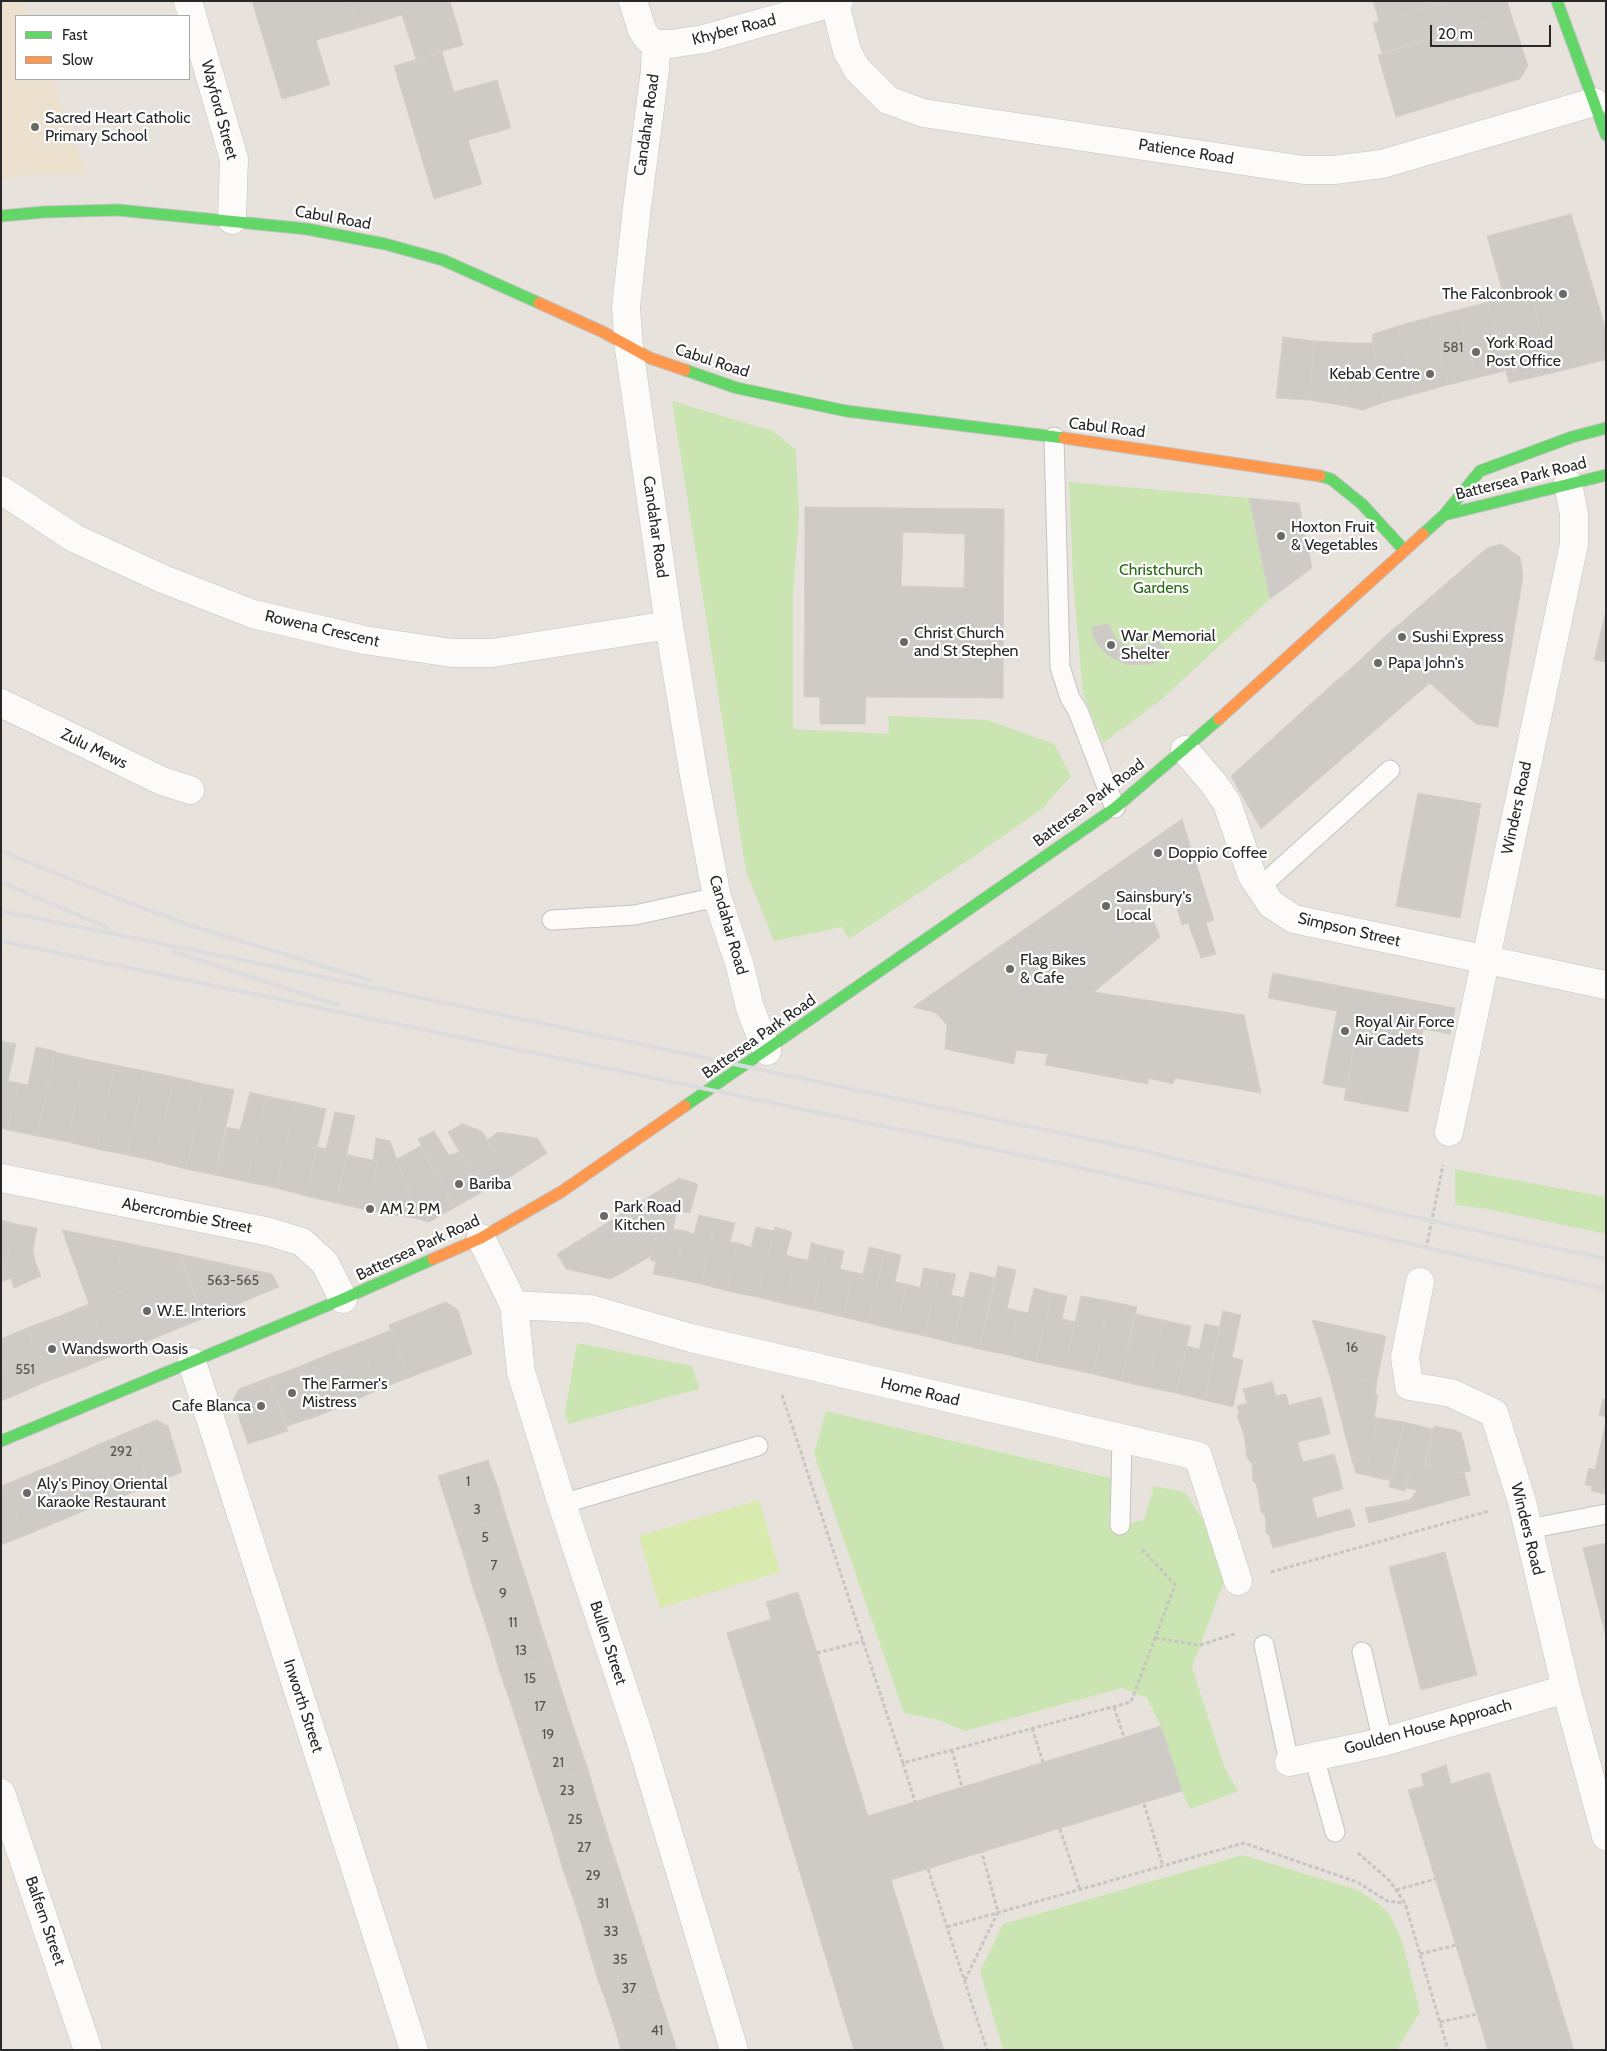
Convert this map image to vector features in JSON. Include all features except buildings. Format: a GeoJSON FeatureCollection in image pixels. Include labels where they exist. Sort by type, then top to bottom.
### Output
{"type":"FeatureCollection","features":[{"type":"Feature","properties":{"kind":"main road"},"geometry":{"type":"LineString","coordinates":[[1557,1],[1606,135]]}},
{"type":"Feature","properties":{"kind":"main road","name":"Cabul Road"},"geometry":{"type":"LineString","coordinates":[[1,216],[44,212],[118,210],[307,229],[385,244],[443,260],[603,332],[650,358],[737,388],[846,411],[1307,473],[1331,479],[1362,504],[1404,550]]}},
{"type":"Feature","properties":{"kind":"main road","name":"Battersea Park Road"},"geometry":{"type":"LineString","coordinates":[[1,1441],[343,1299],[481,1238],[561,1192],[1115,808],[1185,750],[1444,515],[1480,471],[1572,437],[1606,428]]}},
{"type":"Feature","properties":{"kind":"main road","name":"Battersea Park Road"},"geometry":{"type":"LineString","coordinates":[[1444,515],[1606,475]]}},
{"type":"Feature","properties":{"kind":"street","name":"Wayford Street"},"geometry":{"type":"LineString","coordinates":[[188,1],[234,159],[232,220]]}},
{"type":"Feature","properties":{"kind":"street"},"geometry":{"type":"LineString","coordinates":[[633,1],[642,30],[648,39],[656,44]]}},
{"type":"Feature","properties":{"kind":"street","name":"Khyber Road"},"geometry":{"type":"LineString","coordinates":[[656,44],[704,39],[837,2]]}},
{"type":"Feature","properties":{"kind":"street","name":"Patience Road"},"geometry":{"type":"LineString","coordinates":[[837,2],[847,50],[857,69],[888,100],[923,113],[1304,170],[1334,170],[1382,164],[1594,102]]}},
{"type":"Feature","properties":{"kind":"street","name":"Candahar Road"},"geometry":{"type":"LineString","coordinates":[[656,44],[655,70],[636,208],[626,307],[629,348],[669,625],[694,776],[717,897],[740,966],[750,1008],[767,1051]]}},
{"type":"Feature","properties":{"kind":"street","name":"Winders Road"},"geometry":{"type":"LineString","coordinates":[[1449,1132],[1484,960],[1574,544],[1574,514],[1568,484]]}},
{"type":"Feature","properties":{"kind":"street","name":"Rowena Crescent"},"geometry":{"type":"LineString","coordinates":[[1,490],[74,538],[163,579],[253,614],[364,640],[452,653],[492,653],[669,625]]}},
{"type":"Feature","properties":{"kind":"street","name":"Zulu Mews"},"geometry":{"type":"LineString","coordinates":[[1,703],[162,781],[190,790]]}},
{"type":"Feature","properties":{"kind":"street","name":"Simpson Street"},"geometry":{"type":"LineString","coordinates":[[1185,750],[1214,784],[1227,804],[1252,876],[1271,904],[1294,919],[1606,985]]}},
{"type":"Feature","properties":{"kind":"street","name":"Abercrombie Street"},"geometry":{"type":"LineString","coordinates":[[1,1178],[270,1232],[302,1242],[325,1263],[343,1299]]}},
{"type":"Feature","properties":{"kind":"street","name":"Bullen Street"},"geometry":{"type":"LineString","coordinates":[[481,1238],[514,1305],[521,1372],[562,1504],[639,1736],[734,2050]]}},
{"type":"Feature","properties":{"kind":"street","name":"Winders Road"},"geometry":{"type":"LineString","coordinates":[[1420,1282],[1405,1357],[1409,1386],[1451,1393],[1494,1413],[1522,1502],[1566,1689],[1606,1836]]}},
{"type":"Feature","properties":{"kind":"street","name":"Home Road"},"geometry":{"type":"LineString","coordinates":[[514,1305],[590,1310],[769,1357],[1198,1456],[1238,1581]]}},
{"type":"Feature","properties":{"kind":"street","name":"Inworth Street"},"geometry":{"type":"LineString","coordinates":[[192,1362],[414,2050]]}},
{"type":"Feature","properties":{"kind":"street","name":"Goulden House Approach"},"geometry":{"type":"LineString","coordinates":[[1301,1759],[1383,1742],[1566,1689]]}},
{"type":"Feature","properties":{"kind":"street","name":"Balfern Street"},"geometry":{"type":"LineString","coordinates":[[1,1793],[88,2050]]}},
{"type":"Feature","properties":{"kind":"lane"},"geometry":{"type":"LineString","coordinates":[[1054,438],[1060,668],[1070,698],[1078,711],[1115,808]]}},
{"type":"Feature","properties":{"kind":"lane"},"geometry":{"type":"LineString","coordinates":[[1260,887],[1390,770]]}},
{"type":"Feature","properties":{"kind":"lane"},"geometry":{"type":"LineString","coordinates":[[552,920],[635,915],[717,897]]}},
{"type":"Feature","properties":{"kind":"lane"},"geometry":{"type":"LineString","coordinates":[[1120,1525],[1122,1439]]}},
{"type":"Feature","properties":{"kind":"lane"},"geometry":{"type":"LineString","coordinates":[[562,1504],[758,1446]]}},
{"type":"Feature","properties":{"kind":"lane"},"geometry":{"type":"LineString","coordinates":[[1528,1529],[1606,1514]]}},
{"type":"Feature","properties":{"kind":"lane"},"geometry":{"type":"LineString","coordinates":[[1264,1645],[1301,1759],[1335,1832]]}},
{"type":"Feature","properties":{"kind":"lane"},"geometry":{"type":"LineString","coordinates":[[1362,1652],[1383,1742]]}},
{"type":"Feature","properties":{"kind":"path"},"geometry":{"type":"LineString","coordinates":[[1420,1282],[1449,1132]]}},
{"type":"Feature","properties":{"kind":"path"},"geometry":{"type":"LineString","coordinates":[[769,1357],[903,1763],[914,1802]]}},
{"type":"Feature","properties":{"kind":"path"},"geometry":{"type":"LineString","coordinates":[[1238,1581],[1522,1502]]}},
{"type":"Feature","properties":{"kind":"path"},"geometry":{"type":"LineString","coordinates":[[903,1763],[1131,1702],[1175,1585],[1120,1525]]}},
{"type":"Feature","properties":{"kind":"path"},"geometry":{"type":"LineString","coordinates":[[1155,1638],[1200,1645],[1259,1626],[1264,1645]]}},
{"type":"Feature","properties":{"kind":"path"},"geometry":{"type":"LineString","coordinates":[[817,1653],[863,1641]]}},
{"type":"Feature","properties":{"kind":"path"},"geometry":{"type":"LineString","coordinates":[[1114,1706],[1124,1737]]}},
{"type":"Feature","properties":{"kind":"path"},"geometry":{"type":"LineString","coordinates":[[1032,1728],[1043,1762]]}},
{"type":"Feature","properties":{"kind":"path"},"geometry":{"type":"LineString","coordinates":[[952,1750],[962,1787]]}},
{"type":"Feature","properties":{"kind":"path"},"geometry":{"type":"LineString","coordinates":[[1144,1804],[1163,1866]]}},
{"type":"Feature","properties":{"kind":"path"},"geometry":{"type":"LineString","coordinates":[[1060,1829],[1080,1890]]}},
{"type":"Feature","properties":{"kind":"path"},"geometry":{"type":"LineString","coordinates":[[1335,1832],[1389,1880],[1406,1903],[1448,2050]]}},
{"type":"Feature","properties":{"kind":"path"},"geometry":{"type":"LineString","coordinates":[[947,1927],[1244,1843],[1357,1882],[1387,1901],[1406,1903]]}},
{"type":"Feature","properties":{"kind":"path"},"geometry":{"type":"LineString","coordinates":[[965,1980],[998,1912],[982,1853]]}},
{"type":"Feature","properties":{"kind":"path"},"geometry":{"type":"LineString","coordinates":[[928,1869],[987,2050]]}},
{"type":"Feature","properties":{"kind":"path"},"geometry":{"type":"LineString","coordinates":[[1396,1890],[1436,1879]]}},
{"type":"Feature","properties":{"kind":"path"},"geometry":{"type":"LineString","coordinates":[[1420,1954],[1456,1945]]}},
{"type":"Feature","properties":{"kind":"path"},"geometry":{"type":"LineString","coordinates":[[1440,2022],[1477,2014]]}},
{"type":"Feature","properties":{"kind":"shaded area","name":"Sacred Heart Catholic Primary School"},"geometry":{"type":"Polygon","coordinates":[[[1,1],[23,1],[29,15],[15,15],[15,80],[52,80],[87,174],[25,175],[1,180],[1,1]]]}},
{"type":"Feature","properties":{"kind":"green space"},"geometry":{"type":"Polygon","coordinates":[[[672,401],[773,431],[796,450],[799,513],[793,594],[793,729],[889,734],[888,716],[987,720],[1054,744],[1071,776],[1043,808],[960,866],[849,939],[842,927],[774,941],[746,871],[672,401]]]}},
{"type":"Feature","properties":{"kind":"green space","name":"Christchurch Gardens"},"geometry":{"type":"Polygon","coordinates":[[[1069,482],[1249,498],[1270,599],[1162,699],[1103,743],[1083,694],[1073,581],[1069,482]]]}},
{"type":"Feature","properties":{"kind":"green space"},"geometry":{"type":"Polygon","coordinates":[[[1455,1169],[1606,1197],[1606,1234],[1488,1209],[1455,1205],[1455,1169]]]}},
{"type":"Feature","properties":{"kind":"green space"},"geometry":{"type":"Polygon","coordinates":[[[577,1343],[692,1366],[699,1389],[568,1424],[565,1413],[577,1343]]]}},
{"type":"Feature","properties":{"kind":"green space"},"geometry":{"type":"Polygon","coordinates":[[[826,1411],[1114,1479],[1109,1519],[1120,1525],[1144,1520],[1154,1486],[1185,1492],[1206,1525],[1225,1579],[1192,1667],[1225,1769],[1238,1791],[1190,1809],[1182,1791],[1161,1726],[1147,1698],[1122,1688],[965,1731],[939,1720],[904,1713],[814,1454],[826,1411]]]}},
{"type":"Feature","properties":{"kind":"green space"},"geometry":{"type":"Polygon","coordinates":[[[759,1500],[780,1572],[660,1608],[639,1536],[759,1500]]]}},
{"type":"Feature","properties":{"kind":"green space"},"geometry":{"type":"Polygon","coordinates":[[[1243,1855],[1358,1890],[1378,1903],[1390,1915],[1402,1941],[1420,2012],[1397,2050],[1003,2050],[980,1971],[1003,1924],[1243,1855]]]}},
{"type":"Feature","properties":{"kind":"railway"},"geometry":{"type":"LineString","coordinates":[[1,851],[132,904],[195,927],[369,980]]}},
{"type":"Feature","properties":{"kind":"railway"},"geometry":{"type":"LineString","coordinates":[[1,882],[108,928]]}},
{"type":"Feature","properties":{"kind":"railway"},"geometry":{"type":"LineString","coordinates":[[1,911],[261,964],[1145,1151],[1405,1215],[1606,1259]]}},
{"type":"Feature","properties":{"kind":"railway"},"geometry":{"type":"LineString","coordinates":[[1,941],[1068,1165],[1606,1289]]}},
{"type":"Feature","properties":{"kind":"railway"},"geometry":{"type":"LineString","coordinates":[[174,952],[338,1005]]}},
{"type":"Feature","properties":{"kind":"traffic: fast"},"geometry":{"type":"LineString","coordinates":[[1557,1],[1606,135]]}},
{"type":"Feature","properties":{"kind":"traffic: fast"},"geometry":{"type":"LineString","coordinates":[[1,216],[44,212],[118,210],[307,229],[385,244],[443,260],[539,303]]}},
{"type":"Feature","properties":{"kind":"traffic: fast"},"geometry":{"type":"LineString","coordinates":[[685,370],[737,388],[846,411],[1064,438]]}},
{"type":"Feature","properties":{"kind":"traffic: fast"},"geometry":{"type":"LineString","coordinates":[[1423,534],[1444,515],[1480,471],[1572,437],[1606,428]]}},
{"type":"Feature","properties":{"kind":"traffic: fast"},"geometry":{"type":"LineString","coordinates":[[1444,515],[1606,475]]}},
{"type":"Feature","properties":{"kind":"traffic: fast"},"geometry":{"type":"LineString","coordinates":[[1320,476],[1331,479],[1362,504],[1404,550]]}},
{"type":"Feature","properties":{"kind":"traffic: fast"},"geometry":{"type":"LineString","coordinates":[[685,1106],[1115,808],[1219,719]]}},
{"type":"Feature","properties":{"kind":"traffic: fast"},"geometry":{"type":"LineString","coordinates":[[1,1441],[343,1299],[433,1259]]}},
{"type":"Feature","properties":{"kind":"traffic: slow"},"geometry":{"type":"LineString","coordinates":[[539,303],[603,332],[650,358],[685,370]]}},
{"type":"Feature","properties":{"kind":"traffic: slow"},"geometry":{"type":"LineString","coordinates":[[1064,438],[1320,476]]}},
{"type":"Feature","properties":{"kind":"traffic: slow"},"geometry":{"type":"LineString","coordinates":[[1219,719],[1423,534]]}},
{"type":"Feature","properties":{"kind":"traffic: slow"},"geometry":{"type":"LineString","coordinates":[[433,1259],[481,1238],[561,1192],[685,1106]]}},
{"type":"Feature","properties":{"kind":"place","name":"Sacred Heart Catholic Primary School"},"geometry":{"type":"Point","coordinates":[35,127]}},
{"type":"Feature","properties":{"kind":"place","name":"The Falconbrook"},"geometry":{"type":"Point","coordinates":[1563,294]}},
{"type":"Feature","properties":{"kind":"place","name":"York Road Post Office"},"geometry":{"type":"Point","coordinates":[1476,352]}},
{"type":"Feature","properties":{"kind":"place","name":"Kebab Centre"},"geometry":{"type":"Point","coordinates":[1430,374]}},
{"type":"Feature","properties":{"kind":"place","name":"Hoxton Fruit & Vegetables"},"geometry":{"type":"Point","coordinates":[1281,536]}},
{"type":"Feature","properties":{"kind":"place","name":"Sushi Express"},"geometry":{"type":"Point","coordinates":[1402,637]}},
{"type":"Feature","properties":{"kind":"place","name":"Christ Church and St Stephen"},"geometry":{"type":"Point","coordinates":[904,642]}},
{"type":"Feature","properties":{"kind":"place","name":"War Memorial Shelter"},"geometry":{"type":"Point","coordinates":[1111,645]}},
{"type":"Feature","properties":{"kind":"place","name":"Papa John's"},"geometry":{"type":"Point","coordinates":[1378,663]}},
{"type":"Feature","properties":{"kind":"place","name":"Doppio Coffee"},"geometry":{"type":"Point","coordinates":[1158,853]}},
{"type":"Feature","properties":{"kind":"place","name":"Sainsbury's Local"},"geometry":{"type":"Point","coordinates":[1106,906]}},
{"type":"Feature","properties":{"kind":"place","name":"Flag Bikes & Cafe"},"geometry":{"type":"Point","coordinates":[1010,969]}},
{"type":"Feature","properties":{"kind":"place","name":"Royal Air Force Air Cadets"},"geometry":{"type":"Point","coordinates":[1345,1031]}},
{"type":"Feature","properties":{"kind":"place","name":"Bariba"},"geometry":{"type":"Point","coordinates":[459,1184]}},
{"type":"Feature","properties":{"kind":"place","name":"AM 2 PM"},"geometry":{"type":"Point","coordinates":[370,1209]}},
{"type":"Feature","properties":{"kind":"place","name":"Park Road Kitchen"},"geometry":{"type":"Point","coordinates":[604,1216]}},
{"type":"Feature","properties":{"kind":"place","name":"W.E. Interiors"},"geometry":{"type":"Point","coordinates":[147,1311]}},
{"type":"Feature","properties":{"kind":"place","name":"Wandsworth Oasis"},"geometry":{"type":"Point","coordinates":[52,1349]}},
{"type":"Feature","properties":{"kind":"place","name":"The Farmer's Mistress"},"geometry":{"type":"Point","coordinates":[292,1393]}},
{"type":"Feature","properties":{"kind":"place","name":"Cafe Blanca"},"geometry":{"type":"Point","coordinates":[261,1406]}},
{"type":"Feature","properties":{"kind":"place","name":"Aly's Pinoy Oriental Karaoke Restaurant"},"geometry":{"type":"Point","coordinates":[27,1493]}}]}
